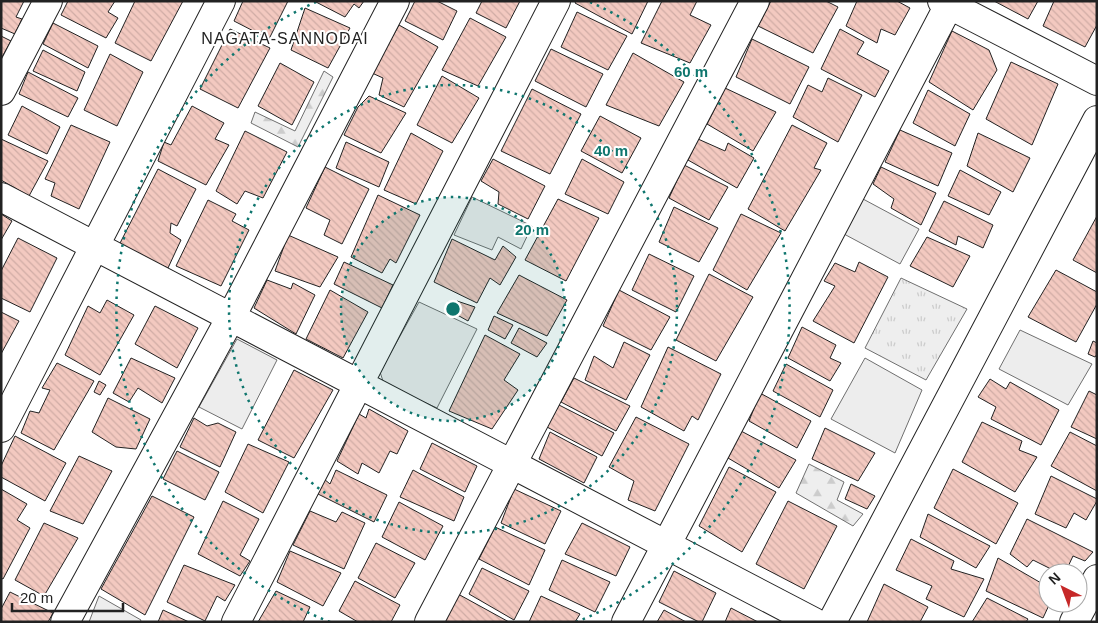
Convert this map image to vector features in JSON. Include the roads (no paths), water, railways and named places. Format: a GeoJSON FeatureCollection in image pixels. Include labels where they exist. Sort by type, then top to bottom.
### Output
{"type":"FeatureCollection","features":[{"type":"Feature","properties":{"kind":"street"},"geometry":{"type":"LineString","coordinates":[[1,91],[48,1]]}},
{"type":"Feature","properties":{"kind":"street"},"geometry":{"type":"LineString","coordinates":[[1,428],[221,1]]}},
{"type":"Feature","properties":{"kind":"street"},"geometry":{"type":"LineString","coordinates":[[65,622],[231,317],[395,1]]}},
{"type":"Feature","properties":{"kind":"street"},"geometry":{"type":"LineString","coordinates":[[236,622],[556,1]]}},
{"type":"Feature","properties":{"kind":"street"},"geometry":{"type":"LineString","coordinates":[[429,622],[755,1]]}},
{"type":"Feature","properties":{"kind":"street"},"geometry":{"type":"LineString","coordinates":[[626,622],[947,2],[1097,81]]}},
{"type":"Feature","properties":{"kind":"street"},"geometry":{"type":"LineString","coordinates":[[832,622],[1097,120]]}},
{"type":"Feature","properties":{"kind":"street"},"geometry":{"type":"LineString","coordinates":[[1,197],[814,622]]}},
{"type":"Feature","properties":{"kind":"street"},"geometry":{"type":"LineString","coordinates":[[1074,622],[1097,579]]}},
{"type":"Feature","properties":{"kind":"district","name":"NAGATA-SANNODAI"},"geometry":{"type":"Point","coordinates":[285,38]}}]}
